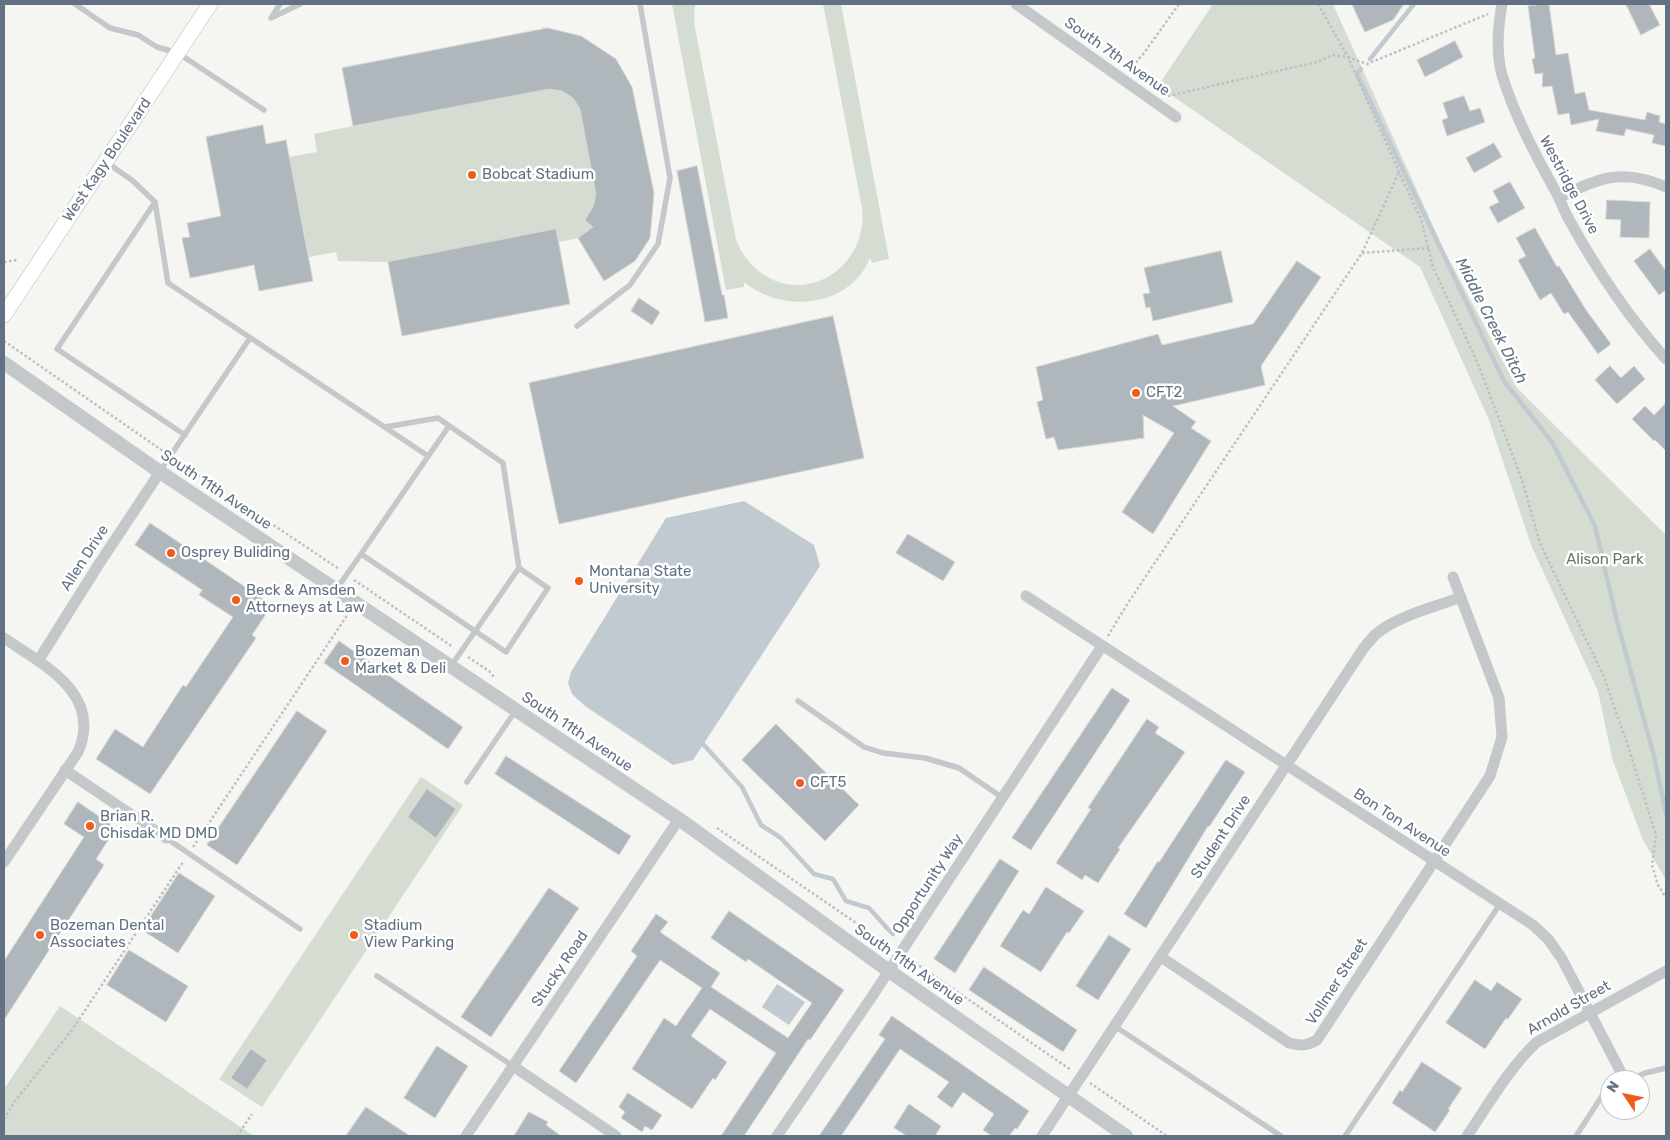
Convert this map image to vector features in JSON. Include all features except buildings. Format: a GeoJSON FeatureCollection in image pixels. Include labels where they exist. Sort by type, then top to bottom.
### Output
{"type":"FeatureCollection","features":[{"type":"Feature","properties":{"kind":"main road","name":"West Kagy Boulevard"},"geometry":{"type":"LineString","coordinates":[[4,315],[210,4]]}},
{"type":"Feature","properties":{"kind":"street","name":"South 7th Avenue"},"geometry":{"type":"LineString","coordinates":[[1016,4],[1176,116]]}},
{"type":"Feature","properties":{"kind":"street","name":"Westridge Drive"},"geometry":{"type":"LineString","coordinates":[[1502,6],[1499,21],[1498,48],[1502,74],[1525,135],[1571,222],[1605,279],[1666,359]]}},
{"type":"Feature","properties":{"kind":"street"},"geometry":{"type":"LineString","coordinates":[[1559,198],[1581,186],[1614,176],[1638,177],[1666,187]]}},
{"type":"Feature","properties":{"kind":"street","name":"South 11th Avenue"},"geometry":{"type":"LineString","coordinates":[[4,363],[160,472],[679,819],[889,971],[1126,1136]]}},
{"type":"Feature","properties":{"kind":"street","name":"Allen Drive"},"geometry":{"type":"LineString","coordinates":[[38,661],[160,472]]}},
{"type":"Feature","properties":{"kind":"street"},"geometry":{"type":"LineString","coordinates":[[1434,862],[1490,776],[1502,737],[1499,698],[1453,577]]}},
{"type":"Feature","properties":{"kind":"street","name":"Bon Ton Avenue"},"geometry":{"type":"LineString","coordinates":[[1026,596],[1532,925],[1548,939],[1562,959],[1620,1070]]}},
{"type":"Feature","properties":{"kind":"street","name":"Student Drive"},"geometry":{"type":"LineString","coordinates":[[1042,1136],[1116,1027],[1363,649],[1374,636],[1386,627],[1461,597]]}},
{"type":"Feature","properties":{"kind":"street"},"geometry":{"type":"LineString","coordinates":[[4,638],[38,661],[70,687],[82,711],[84,733],[82,742],[66,770],[4,862]]}},
{"type":"Feature","properties":{"kind":"street","name":"Opportunity Way"},"geometry":{"type":"LineString","coordinates":[[777,1136],[901,953],[1102,646]]}},
{"type":"Feature","properties":{"kind":"street"},"geometry":{"type":"LineString","coordinates":[[66,770],[166,838]]}},
{"type":"Feature","properties":{"kind":"street","name":"Stucky Road"},"geometry":{"type":"LineString","coordinates":[[466,1136],[679,819]]}},
{"type":"Feature","properties":{"kind":"street","name":"Vollmer Street"},"geometry":{"type":"LineString","coordinates":[[1161,957],[1289,1043],[1298,1046],[1309,1045],[1317,1040],[1434,862]]}},
{"type":"Feature","properties":{"kind":"street","name":"Arnold Street"},"geometry":{"type":"LineString","coordinates":[[1467,1136],[1508,1074],[1522,1056],[1537,1042],[1666,971]]}},
{"type":"Feature","properties":{"kind":"street"},"geometry":{"type":"LineString","coordinates":[[513,1066],[616,1136]]}},
{"type":"Feature","properties":{"kind":"lane"},"geometry":{"type":"LineString","coordinates":[[75,4],[110,28],[138,35],[157,48],[178,53],[264,110]]}},
{"type":"Feature","properties":{"kind":"lane"},"geometry":{"type":"LineString","coordinates":[[280,4],[271,18],[300,4]]}},
{"type":"Feature","properties":{"kind":"lane"},"geometry":{"type":"LineString","coordinates":[[577,326],[630,284],[658,244],[670,178],[640,4]]}},
{"type":"Feature","properties":{"kind":"lane"},"geometry":{"type":"LineString","coordinates":[[106,162],[156,202],[168,283],[428,456]]}},
{"type":"Feature","properties":{"kind":"lane"},"geometry":{"type":"LineString","coordinates":[[156,202],[57,349],[185,436]]}},
{"type":"Feature","properties":{"kind":"lane"},"geometry":{"type":"LineString","coordinates":[[160,472],[250,338]]}},
{"type":"Feature","properties":{"kind":"lane"},"geometry":{"type":"LineString","coordinates":[[385,427],[438,418],[503,463],[519,568],[451,667]]}},
{"type":"Feature","properties":{"kind":"lane"},"geometry":{"type":"LineString","coordinates":[[336,590],[449,426]]}},
{"type":"Feature","properties":{"kind":"lane"},"geometry":{"type":"LineString","coordinates":[[361,554],[506,652],[548,588],[519,568]]}},
{"type":"Feature","properties":{"kind":"lane"},"geometry":{"type":"LineString","coordinates":[[798,701],[864,747],[883,753],[925,758],[959,768],[1003,798]]}},
{"type":"Feature","properties":{"kind":"lane"},"geometry":{"type":"LineString","coordinates":[[467,782],[516,710]]}},
{"type":"Feature","properties":{"kind":"lane"},"geometry":{"type":"LineString","coordinates":[[166,838],[300,929]]}},
{"type":"Feature","properties":{"kind":"lane"},"geometry":{"type":"LineString","coordinates":[[1345,1136],[1500,904]]}},
{"type":"Feature","properties":{"kind":"lane"},"geometry":{"type":"LineString","coordinates":[[377,976],[513,1066]]}},
{"type":"Feature","properties":{"kind":"lane"},"geometry":{"type":"LineString","coordinates":[[1116,1027],[1281,1136]]}},
{"type":"Feature","properties":{"kind":"lane"},"geometry":{"type":"LineString","coordinates":[[1650,1072],[1666,1068]]}},
{"type":"Feature","properties":{"kind":"lane"},"geometry":{"type":"LineString","coordinates":[[1576,1136],[1600,1099]]}},
{"type":"Feature","properties":{"kind":"path"},"geometry":{"type":"LineString","coordinates":[[1122,78],[1144,53],[1179,4]]}},
{"type":"Feature","properties":{"kind":"path"},"geometry":{"type":"LineString","coordinates":[[1318,4],[1348,57],[1398,172],[1421,219],[1433,267],[1483,374],[1522,480],[1540,543],[1604,677],[1656,835],[1652,865],[1658,885],[1666,898]]}},
{"type":"Feature","properties":{"kind":"path"},"geometry":{"type":"LineString","coordinates":[[1152,100],[1316,62],[1333,55],[1348,57],[1367,64],[1502,6]]}},
{"type":"Feature","properties":{"kind":"path"},"geometry":{"type":"LineString","coordinates":[[1102,646],[1126,606],[1362,253],[1398,172]]}},
{"type":"Feature","properties":{"kind":"path"},"geometry":{"type":"LineString","coordinates":[[1362,253],[1429,248]]}},
{"type":"Feature","properties":{"kind":"path"},"geometry":{"type":"LineString","coordinates":[[4,262],[17,260]]}},
{"type":"Feature","properties":{"kind":"path"},"geometry":{"type":"LineString","coordinates":[[901,953],[1167,1136]]}},
{"type":"Feature","properties":{"kind":"path"},"geometry":{"type":"LineString","coordinates":[[237,1136],[252,1114]]}},
{"type":"Feature","properties":{"kind":"green space"},"geometry":{"type":"Polygon","coordinates":[[[672,4],[695,4],[695,28],[736,240],[753,266],[771,279],[790,285],[810,284],[827,277],[843,265],[854,250],[861,230],[862,208],[823,4],[841,4],[889,259],[872,263],[870,258],[860,275],[847,287],[831,296],[814,301],[795,302],[777,299],[760,292],[744,282],[744,287],[726,290],[672,4]]]}},
{"type":"Feature","properties":{"kind":"green space","name":"Alison Park"},"geometry":{"type":"Polygon","coordinates":[[[1213,4],[1333,4],[1443,248],[1517,388],[1666,535],[1666,880],[1643,840],[1612,758],[1598,691],[1531,545],[1489,420],[1420,267],[1158,86],[1213,4]]]}},
{"type":"Feature","properties":{"kind":"green space","name":"Bobcat Stadium"},"geometry":{"type":"Polygon","coordinates":[[[542,27],[581,36],[616,59],[632,87],[654,193],[650,238],[635,261],[604,281],[579,238],[559,242],[570,304],[402,336],[388,262],[338,261],[336,252],[309,257],[289,157],[317,152],[314,134],[353,126],[342,68],[529,32],[549,70],[542,27]]]}},
{"type":"Feature","properties":{"kind":"green space"},"geometry":{"type":"Polygon","coordinates":[[[421,777],[463,805],[262,1107],[219,1079],[421,777]]]}},
{"type":"Feature","properties":{"kind":"green space"},"geometry":{"type":"Polygon","coordinates":[[[60,1006],[254,1136],[4,1136],[4,1089],[60,1006]]]}},
{"type":"Feature","properties":{"kind":"shaded area"},"geometry":{"type":"Polygon","coordinates":[[[744,501],[814,545],[820,566],[693,760],[673,765],[585,706],[572,694],[568,683],[571,672],[666,518],[744,501]]]}},
{"type":"Feature","properties":{"kind":"shaded area"},"geometry":{"type":"Polygon","coordinates":[[[777,984],[805,1002],[789,1025],[762,1007],[777,984]]]}},
{"type":"Feature","properties":{"kind":"waterway","name":"Middle Creek Ditch"},"geometry":{"type":"LineString","coordinates":[[1370,59],[1414,4]]}},
{"type":"Feature","properties":{"kind":"waterway","name":"Middle Creek Ditch"},"geometry":{"type":"LineString","coordinates":[[1361,69],[1357,74],[1504,381],[1552,442],[1595,526],[1618,625],[1654,756],[1666,814]]}},
{"type":"Feature","properties":{"kind":"waterway"},"geometry":{"type":"LineString","coordinates":[[703,744],[742,787],[761,825],[781,838],[814,874],[833,879],[846,901],[869,908],[893,934]]}},
{"type":"Feature","properties":{"kind":"place","name":"Bobcat Stadium"},"geometry":{"type":"Point","coordinates":[472,175]}},
{"type":"Feature","properties":{"kind":"place","name":"CFT2"},"geometry":{"type":"Point","coordinates":[1136,393]}},
{"type":"Feature","properties":{"kind":"place","name":"Osprey Buliding"},"geometry":{"type":"Point","coordinates":[171,553]}},
{"type":"Feature","properties":{"kind":"place","name":"Montana State University"},"geometry":{"type":"Point","coordinates":[579,581]}},
{"type":"Feature","properties":{"kind":"place","name":"Beck & Amsden Attorneys at Law"},"geometry":{"type":"Point","coordinates":[236,600]}},
{"type":"Feature","properties":{"kind":"place","name":"Bozeman Market & Deli"},"geometry":{"type":"Point","coordinates":[345,661]}},
{"type":"Feature","properties":{"kind":"place","name":"CFT5"},"geometry":{"type":"Point","coordinates":[800,783]}},
{"type":"Feature","properties":{"kind":"place","name":"Brian R. Chisdak MD DMD"},"geometry":{"type":"Point","coordinates":[90,826]}},
{"type":"Feature","properties":{"kind":"place","name":"Bozeman Dental Associates"},"geometry":{"type":"Point","coordinates":[40,935]}},
{"type":"Feature","properties":{"kind":"place","name":"Stadium View Parking"},"geometry":{"type":"Point","coordinates":[354,935]}}]}
